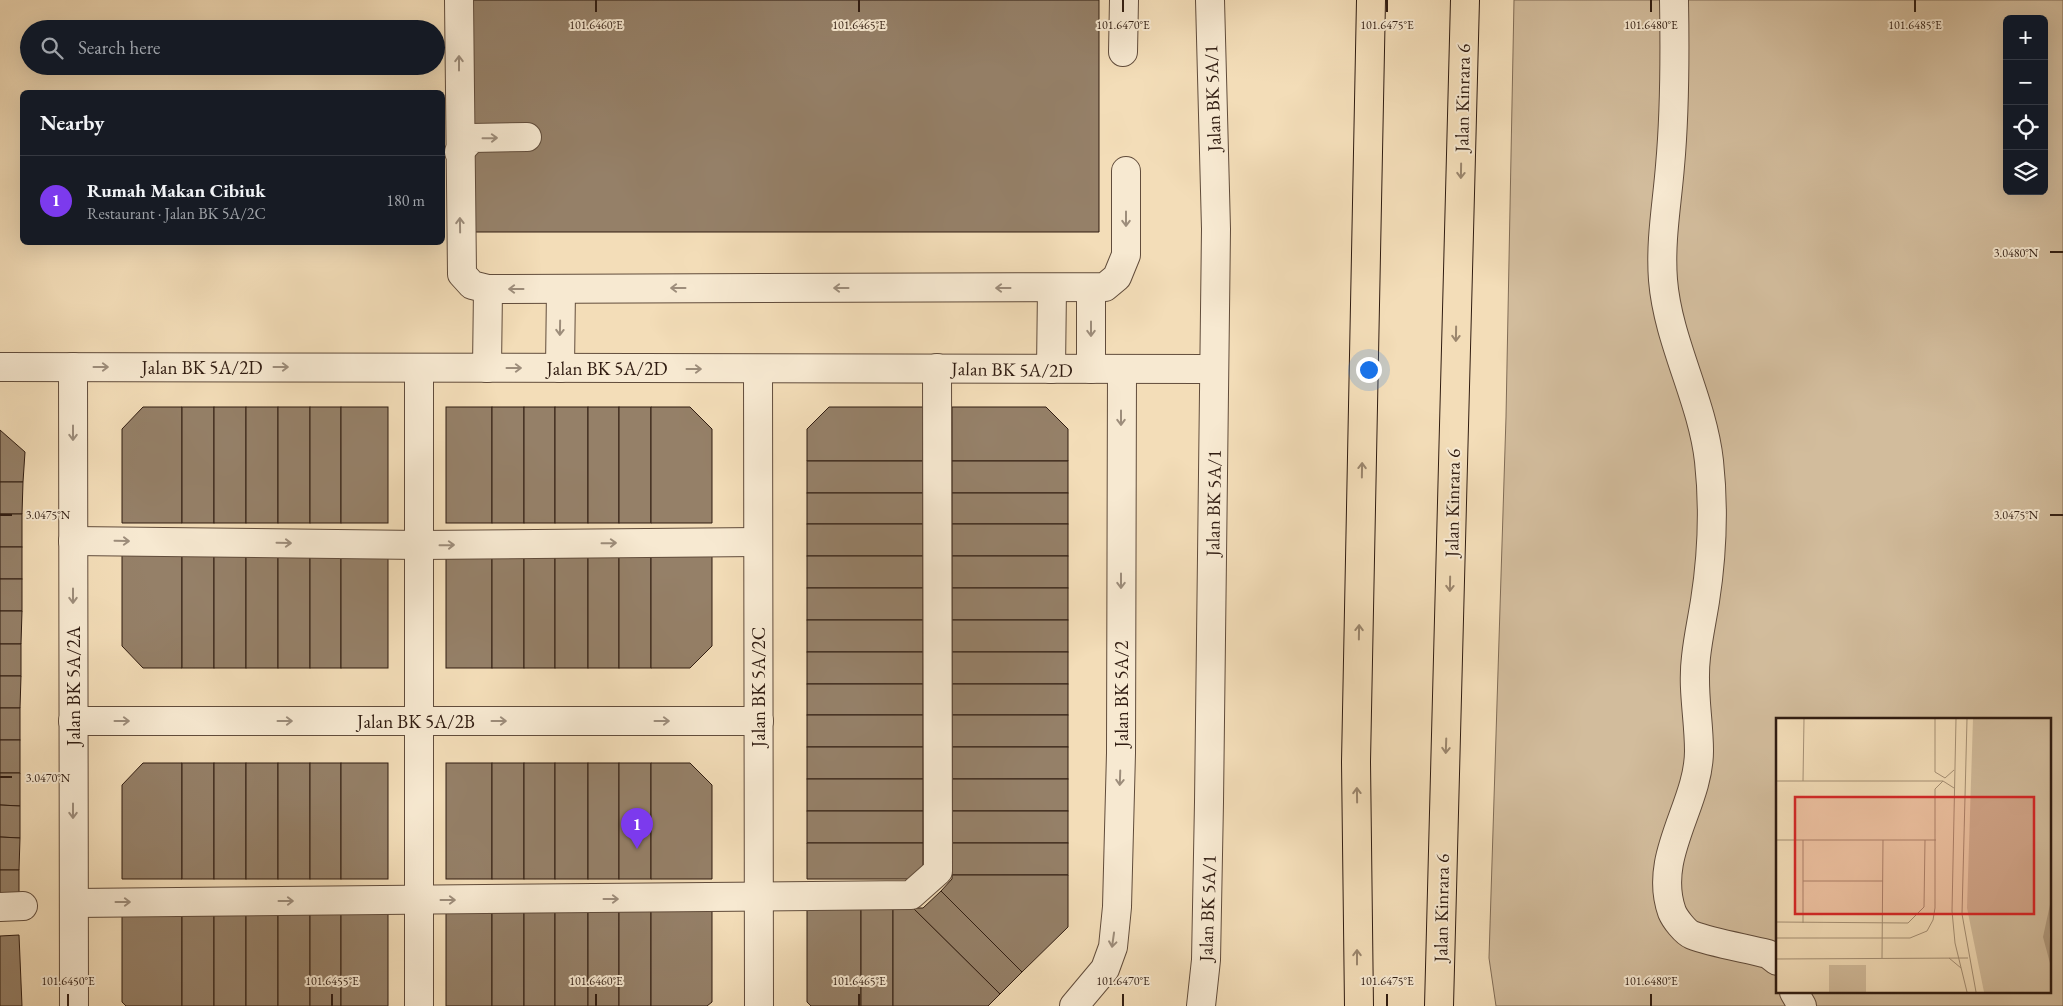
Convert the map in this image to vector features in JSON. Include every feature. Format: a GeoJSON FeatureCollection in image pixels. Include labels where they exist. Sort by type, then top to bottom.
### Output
{"type":"FeatureCollection","features":[{"type":"Feature","properties":{"kind":"main road"},"geometry":{"type":"LineString","coordinates":[[1359,1006],[1356,762],[1372,0]]}},
{"type":"Feature","properties":{"kind":"main road","name":"Jalan Kinrara 6"},"geometry":{"type":"LineString","coordinates":[[1439,1006],[1465,0]]}},
{"type":"Feature","properties":{"kind":"street"},"geometry":{"type":"LineString","coordinates":[[459,0],[462,274],[472,286],[488,289],[1105,287],[1117,276],[1126,255],[1126,170]]}},
{"type":"Feature","properties":{"kind":"street"},"geometry":{"type":"LineString","coordinates":[[1123,52],[1124,0]]}},
{"type":"Feature","properties":{"kind":"street","name":"Jalan BK 5A/1"},"geometry":{"type":"LineString","coordinates":[[1202,1006],[1206,960],[1208,862],[1216,229],[1210,0]]}},
{"type":"Feature","properties":{"kind":"street"},"geometry":{"type":"LineString","coordinates":[[1674,0],[1673,108],[1670,165],[1662,247],[1663,283],[1674,333],[1701,420],[1709,461],[1711,530],[1706,598],[1696,658],[1694,691],[1699,752],[1697,769],[1669,863],[1668,894],[1673,915],[1690,934],[1768,954],[1776,960]]}},
{"type":"Feature","properties":{"kind":"street"},"geometry":{"type":"LineString","coordinates":[[460,152],[472,138],[528,138]]}},
{"type":"Feature","properties":{"kind":"street"},"geometry":{"type":"LineString","coordinates":[[1051,370],[1052,288]]}},
{"type":"Feature","properties":{"kind":"street"},"geometry":{"type":"LineString","coordinates":[[1091,288],[1092,370]]}},
{"type":"Feature","properties":{"kind":"street"},"geometry":{"type":"LineString","coordinates":[[487,368],[488,289]]}},
{"type":"Feature","properties":{"kind":"street"},"geometry":{"type":"LineString","coordinates":[[560,368],[561,289]]}},
{"type":"Feature","properties":{"kind":"street","name":"Jalan BK 5A/2D"},"geometry":{"type":"LineString","coordinates":[[0,367],[1214,370]]}},
{"type":"Feature","properties":{"kind":"street","name":"Jalan BK 5A/2A"},"geometry":{"type":"LineString","coordinates":[[73,367],[74,1006]]}},
{"type":"Feature","properties":{"kind":"street"},"geometry":{"type":"LineString","coordinates":[[419,368],[419,1006]]}},
{"type":"Feature","properties":{"kind":"street"},"geometry":{"type":"LineString","coordinates":[[74,903],[759,898],[910,895],[938,871],[937,368]]}},
{"type":"Feature","properties":{"kind":"street","name":"Jalan BK 5A/2C"},"geometry":{"type":"LineString","coordinates":[[758,369],[759,1006]]}},
{"type":"Feature","properties":{"kind":"street","name":"Jalan BK 5A/2"},"geometry":{"type":"LineString","coordinates":[[1074,1006],[1105,969],[1113,947],[1117,907],[1121,753],[1122,370]]}},
{"type":"Feature","properties":{"kind":"street"},"geometry":{"type":"LineString","coordinates":[[73,540],[419,545],[758,542]]}},
{"type":"Feature","properties":{"kind":"street","name":"Jalan BK 5A/2B"},"geometry":{"type":"LineString","coordinates":[[73,721],[759,720]]}},
{"type":"Feature","properties":{"kind":"street"},"geometry":{"type":"LineString","coordinates":[[1795,994],[1802,1006]]}},
{"type":"Feature","properties":{"kind":"shaded area"},"geometry":{"type":"Polygon","coordinates":[[[1514,0],[2063,0],[2063,1006],[1496,1006],[1489,958],[1506,417],[1514,0]]]}},
{"type":"Feature","properties":{"kind":"building"},"geometry":{"type":"Polygon","coordinates":[[[472,0],[1099,0],[1099,232],[471,232],[472,0]]]}},
{"type":"Feature","properties":{"kind":"building"},"geometry":{"type":"Polygon","coordinates":[[[143,407],[182,407],[182,523],[122,523],[122,429],[143,407]]]}},
{"type":"Feature","properties":{"kind":"building"},"geometry":{"type":"Polygon","coordinates":[[[182,407],[214,407],[214,523],[182,523],[182,407]]]}},
{"type":"Feature","properties":{"kind":"building"},"geometry":{"type":"Polygon","coordinates":[[[214,407],[246,407],[246,523],[214,523],[214,407]]]}},
{"type":"Feature","properties":{"kind":"building"},"geometry":{"type":"Polygon","coordinates":[[[246,407],[278,407],[278,523],[246,523],[246,407]]]}},
{"type":"Feature","properties":{"kind":"building"},"geometry":{"type":"Polygon","coordinates":[[[278,407],[310,407],[310,523],[278,523],[278,407]]]}},
{"type":"Feature","properties":{"kind":"building"},"geometry":{"type":"Polygon","coordinates":[[[310,407],[341,407],[341,523],[310,523],[310,407]]]}},
{"type":"Feature","properties":{"kind":"building"},"geometry":{"type":"Polygon","coordinates":[[[341,407],[388,407],[388,523],[341,523],[341,407]]]}},
{"type":"Feature","properties":{"kind":"building"},"geometry":{"type":"Polygon","coordinates":[[[446,407],[492,407],[492,523],[446,523],[446,407]]]}},
{"type":"Feature","properties":{"kind":"building"},"geometry":{"type":"Polygon","coordinates":[[[492,407],[524,407],[524,523],[492,523],[492,407]]]}},
{"type":"Feature","properties":{"kind":"building"},"geometry":{"type":"Polygon","coordinates":[[[524,407],[555,407],[555,523],[524,523],[524,407]]]}},
{"type":"Feature","properties":{"kind":"building"},"geometry":{"type":"Polygon","coordinates":[[[555,407],[588,407],[588,523],[555,523],[555,407]]]}},
{"type":"Feature","properties":{"kind":"building"},"geometry":{"type":"Polygon","coordinates":[[[588,407],[619,407],[619,523],[588,523],[588,407]]]}},
{"type":"Feature","properties":{"kind":"building"},"geometry":{"type":"Polygon","coordinates":[[[619,407],[651,407],[651,523],[619,523],[619,407]]]}},
{"type":"Feature","properties":{"kind":"building"},"geometry":{"type":"Polygon","coordinates":[[[651,407],[690,407],[712,429],[712,523],[651,523],[651,407]]]}},
{"type":"Feature","properties":{"kind":"building"},"geometry":{"type":"Polygon","coordinates":[[[829,407],[923,407],[923,461],[807,461],[807,429],[829,407]]]}},
{"type":"Feature","properties":{"kind":"building"},"geometry":{"type":"Polygon","coordinates":[[[952,407],[1046,407],[1068,429],[1068,461],[952,461],[952,407]]]}},
{"type":"Feature","properties":{"kind":"building"},"geometry":{"type":"Polygon","coordinates":[[[0,430],[25,452],[23,482],[0,482],[0,430]]]}},
{"type":"Feature","properties":{"kind":"building"},"geometry":{"type":"Polygon","coordinates":[[[807,461],[923,461],[923,493],[807,493],[807,461]]]}},
{"type":"Feature","properties":{"kind":"building"},"geometry":{"type":"Polygon","coordinates":[[[952,461],[1068,461],[1068,493],[952,493],[952,461]]]}},
{"type":"Feature","properties":{"kind":"building"},"geometry":{"type":"Polygon","coordinates":[[[0,482],[23,482],[22,514],[0,514],[0,482]]]}},
{"type":"Feature","properties":{"kind":"building"},"geometry":{"type":"Polygon","coordinates":[[[807,493],[923,493],[923,524],[807,524],[807,493]]]}},
{"type":"Feature","properties":{"kind":"building"},"geometry":{"type":"Polygon","coordinates":[[[952,493],[1068,493],[1068,524],[952,524],[952,493]]]}},
{"type":"Feature","properties":{"kind":"building"},"geometry":{"type":"Polygon","coordinates":[[[0,514],[22,514],[22,547],[0,547],[0,514]]]}},
{"type":"Feature","properties":{"kind":"building"},"geometry":{"type":"Polygon","coordinates":[[[807,524],[923,524],[923,556],[807,556],[807,524]]]}},
{"type":"Feature","properties":{"kind":"building"},"geometry":{"type":"Polygon","coordinates":[[[952,524],[1068,524],[1068,556],[952,556],[952,524]]]}},
{"type":"Feature","properties":{"kind":"building"},"geometry":{"type":"Polygon","coordinates":[[[0,547],[22,547],[22,579],[0,579],[0,547]]]}},
{"type":"Feature","properties":{"kind":"building"},"geometry":{"type":"Polygon","coordinates":[[[122,552],[182,552],[182,668],[143,668],[122,646],[122,552]]]}},
{"type":"Feature","properties":{"kind":"building"},"geometry":{"type":"Polygon","coordinates":[[[182,552],[214,552],[214,668],[182,668],[182,552]]]}},
{"type":"Feature","properties":{"kind":"building"},"geometry":{"type":"Polygon","coordinates":[[[214,552],[246,552],[246,668],[214,668],[214,552]]]}},
{"type":"Feature","properties":{"kind":"building"},"geometry":{"type":"Polygon","coordinates":[[[246,552],[278,552],[278,668],[246,668],[246,552]]]}},
{"type":"Feature","properties":{"kind":"building"},"geometry":{"type":"Polygon","coordinates":[[[278,552],[310,552],[310,668],[278,668],[278,552]]]}},
{"type":"Feature","properties":{"kind":"building"},"geometry":{"type":"Polygon","coordinates":[[[310,552],[341,552],[341,668],[310,668],[310,552]]]}},
{"type":"Feature","properties":{"kind":"building"},"geometry":{"type":"Polygon","coordinates":[[[341,552],[388,552],[388,668],[341,668],[341,552]]]}},
{"type":"Feature","properties":{"kind":"building"},"geometry":{"type":"Polygon","coordinates":[[[446,552],[492,552],[492,668],[446,668],[446,552]]]}},
{"type":"Feature","properties":{"kind":"building"},"geometry":{"type":"Polygon","coordinates":[[[492,552],[524,552],[524,668],[492,668],[492,552]]]}},
{"type":"Feature","properties":{"kind":"building"},"geometry":{"type":"Polygon","coordinates":[[[524,552],[555,552],[555,668],[524,668],[524,552]]]}},
{"type":"Feature","properties":{"kind":"building"},"geometry":{"type":"Polygon","coordinates":[[[555,552],[588,552],[588,668],[555,668],[555,552]]]}},
{"type":"Feature","properties":{"kind":"building"},"geometry":{"type":"Polygon","coordinates":[[[588,552],[619,552],[619,668],[588,668],[588,552]]]}},
{"type":"Feature","properties":{"kind":"building"},"geometry":{"type":"Polygon","coordinates":[[[619,552],[651,552],[651,668],[619,668],[619,552]]]}},
{"type":"Feature","properties":{"kind":"building"},"geometry":{"type":"Polygon","coordinates":[[[651,552],[712,552],[712,646],[690,668],[651,668],[651,552]]]}},
{"type":"Feature","properties":{"kind":"building"},"geometry":{"type":"Polygon","coordinates":[[[807,556],[923,556],[923,588],[807,588],[807,556]]]}},
{"type":"Feature","properties":{"kind":"building"},"geometry":{"type":"Polygon","coordinates":[[[952,556],[1068,556],[1068,588],[952,588],[952,556]]]}},
{"type":"Feature","properties":{"kind":"building"},"geometry":{"type":"Polygon","coordinates":[[[0,579],[22,579],[22,611],[0,611],[0,579]]]}},
{"type":"Feature","properties":{"kind":"building"},"geometry":{"type":"Polygon","coordinates":[[[807,588],[923,588],[923,620],[807,620],[807,588]]]}},
{"type":"Feature","properties":{"kind":"building"},"geometry":{"type":"Polygon","coordinates":[[[952,588],[1068,588],[1068,620],[952,620],[952,588]]]}},
{"type":"Feature","properties":{"kind":"building"},"geometry":{"type":"Polygon","coordinates":[[[0,611],[22,611],[21,644],[0,644],[0,611]]]}},
{"type":"Feature","properties":{"kind":"building"},"geometry":{"type":"Polygon","coordinates":[[[807,620],[923,620],[923,652],[807,652],[807,620]]]}},
{"type":"Feature","properties":{"kind":"building"},"geometry":{"type":"Polygon","coordinates":[[[952,620],[1068,620],[1068,652],[952,652],[952,620]]]}},
{"type":"Feature","properties":{"kind":"building"},"geometry":{"type":"Polygon","coordinates":[[[0,644],[21,644],[21,676],[0,676],[0,644]]]}},
{"type":"Feature","properties":{"kind":"building"},"geometry":{"type":"Polygon","coordinates":[[[807,652],[923,652],[923,684],[807,684],[807,652]]]}},
{"type":"Feature","properties":{"kind":"building"},"geometry":{"type":"Polygon","coordinates":[[[952,652],[1068,652],[1068,684],[952,684],[952,652]]]}},
{"type":"Feature","properties":{"kind":"building"},"geometry":{"type":"Polygon","coordinates":[[[0,676],[21,676],[20,708],[0,708],[0,676]]]}},
{"type":"Feature","properties":{"kind":"building"},"geometry":{"type":"Polygon","coordinates":[[[807,684],[923,684],[923,715],[807,715],[807,684]]]}},
{"type":"Feature","properties":{"kind":"building"},"geometry":{"type":"Polygon","coordinates":[[[952,684],[1068,684],[1068,715],[952,715],[952,684]]]}},
{"type":"Feature","properties":{"kind":"building"},"geometry":{"type":"Polygon","coordinates":[[[0,708],[20,708],[20,740],[0,740],[0,708]]]}},
{"type":"Feature","properties":{"kind":"building"},"geometry":{"type":"Polygon","coordinates":[[[807,715],[923,715],[923,747],[807,747],[807,715]]]}},
{"type":"Feature","properties":{"kind":"building"},"geometry":{"type":"Polygon","coordinates":[[[952,715],[1068,715],[1068,747],[952,747],[952,715]]]}},
{"type":"Feature","properties":{"kind":"building"},"geometry":{"type":"Polygon","coordinates":[[[0,740],[20,740],[20,773],[0,773],[0,740]]]}},
{"type":"Feature","properties":{"kind":"building"},"geometry":{"type":"Polygon","coordinates":[[[807,747],[923,747],[923,779],[807,779],[807,747]]]}},
{"type":"Feature","properties":{"kind":"building"},"geometry":{"type":"Polygon","coordinates":[[[952,747],[1068,747],[1068,779],[952,779],[952,747]]]}},
{"type":"Feature","properties":{"kind":"building"},"geometry":{"type":"Polygon","coordinates":[[[143,763],[182,763],[182,879],[122,879],[122,785],[143,763]]]}},
{"type":"Feature","properties":{"kind":"building"},"geometry":{"type":"Polygon","coordinates":[[[182,763],[214,763],[214,879],[182,879],[182,763]]]}},
{"type":"Feature","properties":{"kind":"building"},"geometry":{"type":"Polygon","coordinates":[[[214,763],[246,763],[246,879],[214,879],[214,763]]]}},
{"type":"Feature","properties":{"kind":"building"},"geometry":{"type":"Polygon","coordinates":[[[246,763],[278,763],[278,879],[246,879],[246,763]]]}},
{"type":"Feature","properties":{"kind":"building"},"geometry":{"type":"Polygon","coordinates":[[[278,763],[310,763],[310,879],[278,879],[278,763]]]}},
{"type":"Feature","properties":{"kind":"building"},"geometry":{"type":"Polygon","coordinates":[[[310,763],[341,763],[341,879],[310,879],[310,763]]]}},
{"type":"Feature","properties":{"kind":"building"},"geometry":{"type":"Polygon","coordinates":[[[341,763],[388,763],[388,879],[341,879],[341,763]]]}},
{"type":"Feature","properties":{"kind":"building"},"geometry":{"type":"Polygon","coordinates":[[[446,763],[492,763],[492,879],[446,879],[446,763]]]}},
{"type":"Feature","properties":{"kind":"building"},"geometry":{"type":"Polygon","coordinates":[[[492,763],[524,763],[524,879],[492,879],[492,763]]]}},
{"type":"Feature","properties":{"kind":"building"},"geometry":{"type":"Polygon","coordinates":[[[524,763],[555,763],[555,879],[524,879],[524,763]]]}},
{"type":"Feature","properties":{"kind":"building"},"geometry":{"type":"Polygon","coordinates":[[[555,763],[588,763],[588,879],[555,879],[555,763]]]}},
{"type":"Feature","properties":{"kind":"building"},"geometry":{"type":"Polygon","coordinates":[[[588,763],[619,763],[619,879],[588,879],[588,763]]]}},
{"type":"Feature","properties":{"kind":"building"},"geometry":{"type":"Polygon","coordinates":[[[619,763],[651,763],[651,879],[619,879],[619,763]]]}},
{"type":"Feature","properties":{"kind":"building"},"geometry":{"type":"Polygon","coordinates":[[[651,763],[690,763],[712,785],[712,879],[651,879],[651,763]]]}},
{"type":"Feature","properties":{"kind":"building"},"geometry":{"type":"Polygon","coordinates":[[[0,773],[20,773],[20,806],[0,805],[0,773]]]}},
{"type":"Feature","properties":{"kind":"building"},"geometry":{"type":"Polygon","coordinates":[[[807,779],[923,779],[923,811],[807,811],[807,779]]]}},
{"type":"Feature","properties":{"kind":"building"},"geometry":{"type":"Polygon","coordinates":[[[952,779],[1068,779],[1068,811],[952,811],[952,779]]]}},
{"type":"Feature","properties":{"kind":"building"},"geometry":{"type":"Polygon","coordinates":[[[0,805],[20,806],[20,838],[0,837],[0,805]]]}},
{"type":"Feature","properties":{"kind":"building"},"geometry":{"type":"Polygon","coordinates":[[[807,811],[923,811],[923,843],[807,843],[807,811]]]}},
{"type":"Feature","properties":{"kind":"building"},"geometry":{"type":"Polygon","coordinates":[[[952,811],[1068,811],[1068,843],[952,843],[952,811]]]}},
{"type":"Feature","properties":{"kind":"building"},"geometry":{"type":"Polygon","coordinates":[[[0,837],[20,838],[19,870],[0,870],[0,837]]]}},
{"type":"Feature","properties":{"kind":"building"},"geometry":{"type":"Polygon","coordinates":[[[807,843],[923,843],[923,867],[911,879],[807,879],[807,843]]]}},
{"type":"Feature","properties":{"kind":"building"},"geometry":{"type":"Polygon","coordinates":[[[952,843],[1068,843],[1068,875],[952,875],[952,843]]]}},
{"type":"Feature","properties":{"kind":"building"},"geometry":{"type":"Polygon","coordinates":[[[0,870],[19,870],[19,902],[0,902],[0,870]]]}},
{"type":"Feature","properties":{"kind":"building"},"geometry":{"type":"Polygon","coordinates":[[[952,875],[1068,875],[1068,927],[1022,972],[941,891],[952,879],[952,875]]]}},
{"type":"Feature","properties":{"kind":"building"},"geometry":{"type":"Polygon","coordinates":[[[941,891],[1022,972],[1000,994],[913,908],[923,908],[941,891]]]}},
{"type":"Feature","properties":{"kind":"building"},"geometry":{"type":"Polygon","coordinates":[[[122,908],[182,908],[182,1006],[126,1006],[122,1002],[122,908]]]}},
{"type":"Feature","properties":{"kind":"building"},"geometry":{"type":"Polygon","coordinates":[[[182,908],[214,908],[214,1006],[182,1006],[182,908]]]}},
{"type":"Feature","properties":{"kind":"building"},"geometry":{"type":"Polygon","coordinates":[[[214,908],[246,908],[246,1006],[214,1006],[214,908]]]}},
{"type":"Feature","properties":{"kind":"building"},"geometry":{"type":"Polygon","coordinates":[[[246,908],[278,908],[278,1006],[246,1006],[246,908]]]}},
{"type":"Feature","properties":{"kind":"building"},"geometry":{"type":"Polygon","coordinates":[[[278,908],[310,908],[310,1006],[278,1006],[278,908]]]}},
{"type":"Feature","properties":{"kind":"building"},"geometry":{"type":"Polygon","coordinates":[[[310,908],[341,908],[341,1006],[310,1006],[310,908]]]}},
{"type":"Feature","properties":{"kind":"building"},"geometry":{"type":"Polygon","coordinates":[[[341,908],[388,908],[388,1006],[341,1006],[341,908]]]}},
{"type":"Feature","properties":{"kind":"building"},"geometry":{"type":"Polygon","coordinates":[[[446,908],[492,908],[492,1006],[446,1006],[446,908]]]}},
{"type":"Feature","properties":{"kind":"building"},"geometry":{"type":"Polygon","coordinates":[[[492,908],[524,908],[524,1006],[492,1006],[492,908]]]}},
{"type":"Feature","properties":{"kind":"building"},"geometry":{"type":"Polygon","coordinates":[[[524,908],[555,908],[555,1006],[524,1006],[524,908]]]}},
{"type":"Feature","properties":{"kind":"building"},"geometry":{"type":"Polygon","coordinates":[[[555,908],[588,908],[588,1006],[555,1006],[555,908]]]}},
{"type":"Feature","properties":{"kind":"building"},"geometry":{"type":"Polygon","coordinates":[[[588,908],[619,908],[619,1006],[588,1006],[588,908]]]}},
{"type":"Feature","properties":{"kind":"building"},"geometry":{"type":"Polygon","coordinates":[[[619,908],[651,908],[651,1006],[619,1006],[619,908]]]}},
{"type":"Feature","properties":{"kind":"building"},"geometry":{"type":"Polygon","coordinates":[[[651,908],[712,908],[712,1002],[707,1006],[651,1006],[651,908]]]}},
{"type":"Feature","properties":{"kind":"building"},"geometry":{"type":"Polygon","coordinates":[[[807,908],[861,908],[861,1006],[811,1006],[807,1002],[807,908]]]}},
{"type":"Feature","properties":{"kind":"building"},"geometry":{"type":"Polygon","coordinates":[[[861,908],[893,908],[893,1006],[861,1006],[861,908]]]}},
{"type":"Feature","properties":{"kind":"building"},"geometry":{"type":"Polygon","coordinates":[[[893,908],[913,908],[1000,994],[988,1006],[893,1006],[893,908]]]}},
{"type":"Feature","properties":{"kind":"building"},"geometry":{"type":"Polygon","coordinates":[[[19,935],[22,1006],[0,1006],[0,936],[19,935]]]}},
{"type":"Feature","properties":{"kind":"place","name":"Rumah Makan Cibiuk"},"geometry":{"type":"Point","coordinates":[637,849]}}]}
